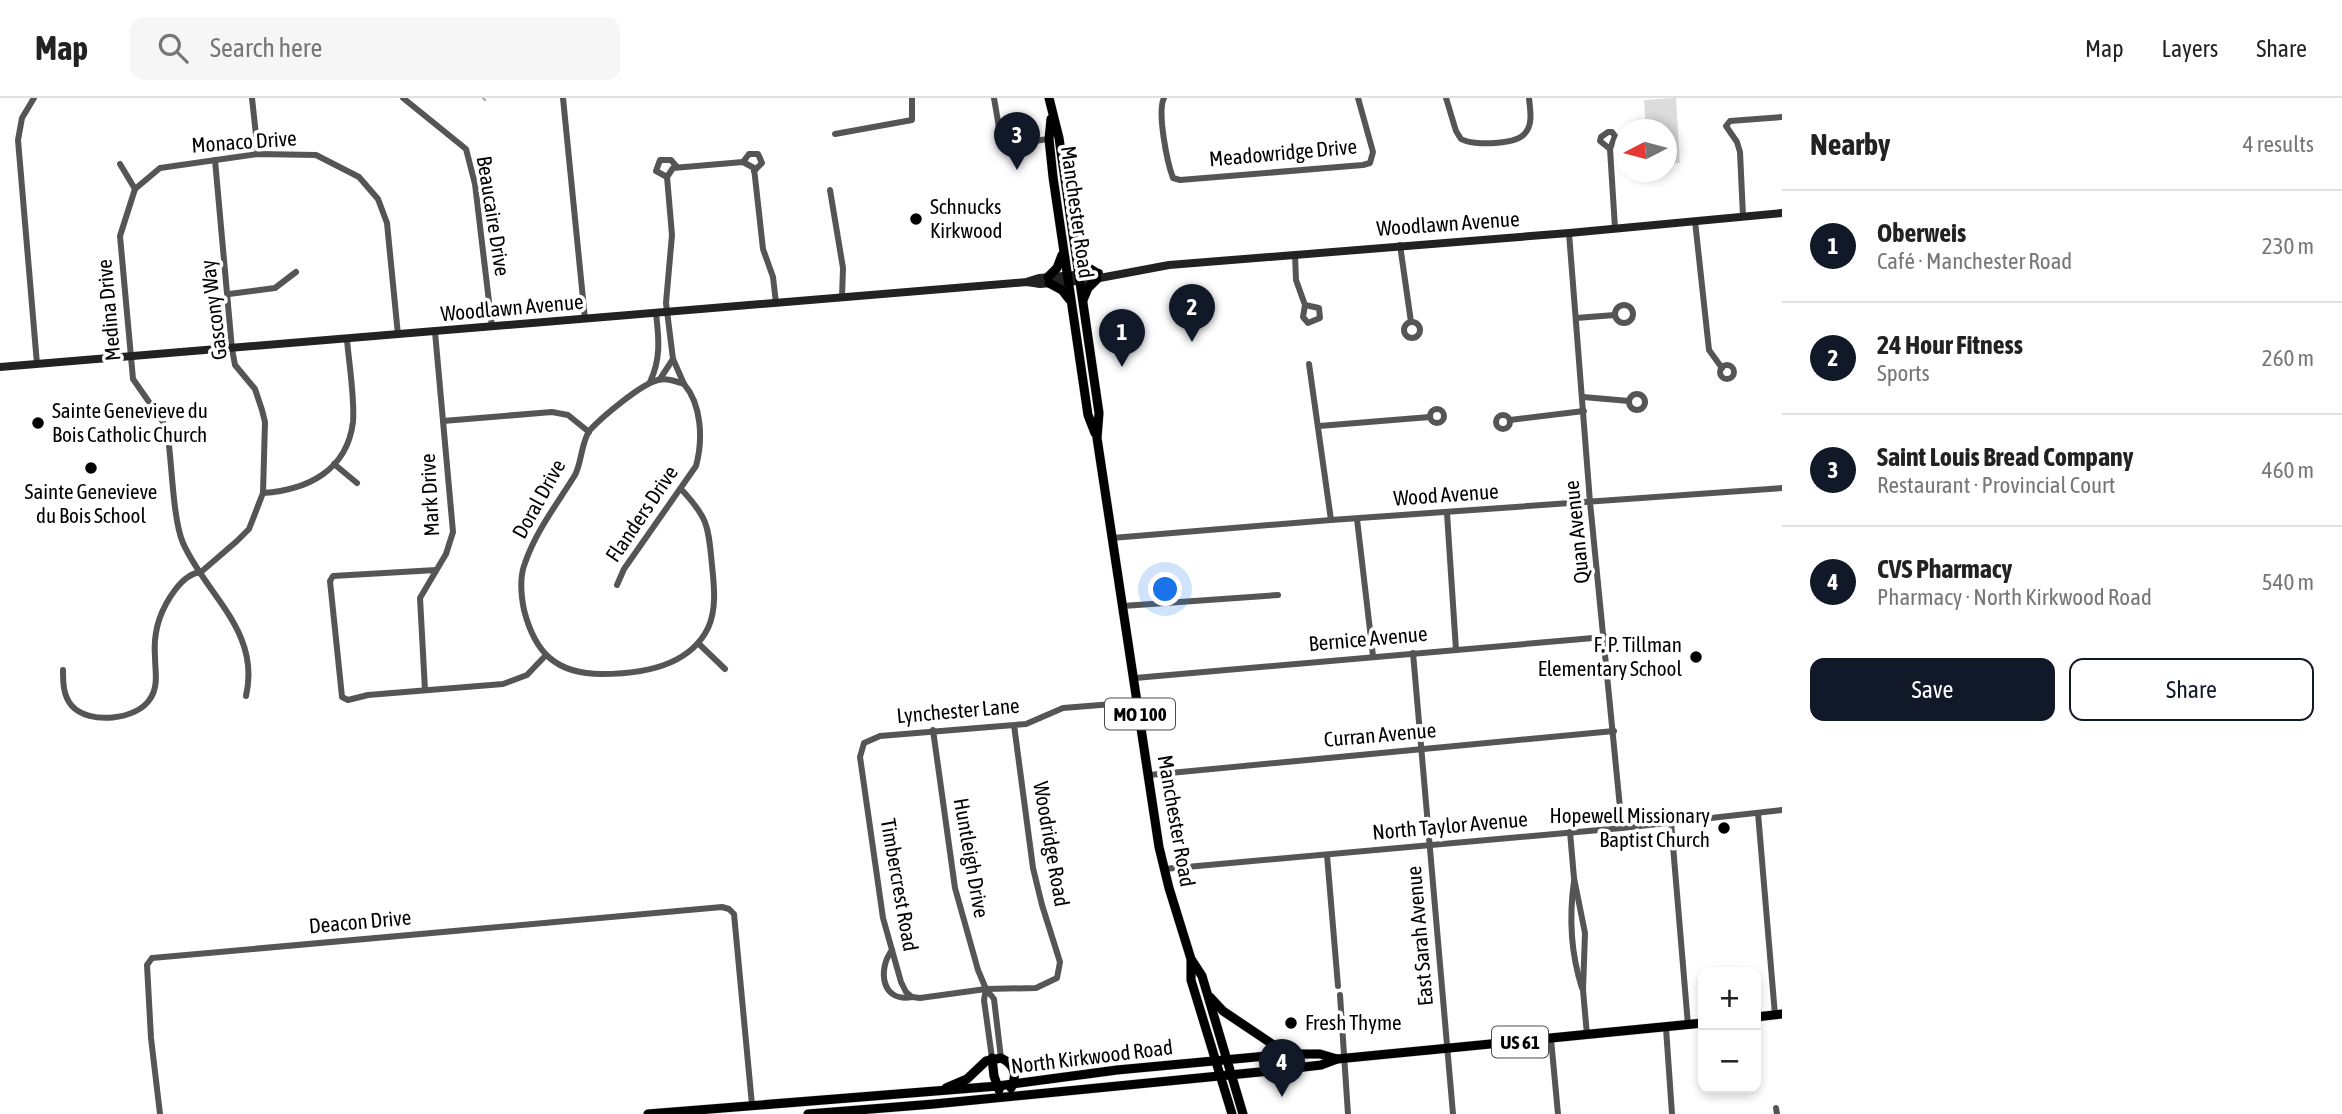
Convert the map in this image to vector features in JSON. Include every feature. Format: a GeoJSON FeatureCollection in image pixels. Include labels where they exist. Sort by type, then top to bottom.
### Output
{"type":"FeatureCollection","features":[{"type":"Feature","properties":{"kind":"main road","name":"Manchester Road"},"geometry":{"type":"LineString","coordinates":[[1049,98],[1059,138],[1099,413],[1097,438]]}},
{"type":"Feature","properties":{"kind":"main road","name":"Manchester Road"},"geometry":{"type":"LineString","coordinates":[[1051,114],[1049,139],[1088,415],[1097,438],[1164,869],[1191,959],[1202,976],[1243,1114]]}},
{"type":"Feature","properties":{"kind":"main road"},"geometry":{"type":"LineString","coordinates":[[1064,250],[1049,280],[1072,302]]}},
{"type":"Feature","properties":{"kind":"main road"},"geometry":{"type":"LineString","coordinates":[[1076,255],[1097,276],[1082,302]]}},
{"type":"Feature","properties":{"kind":"main road","name":"Manchester Road"},"geometry":{"type":"LineString","coordinates":[[1191,959],[1191,980],[1231,1114]]}},
{"type":"Feature","properties":{"kind":"main road"},"geometry":{"type":"LineString","coordinates":[[1208,995],[1223,1011],[1287,1054]]}},
{"type":"Feature","properties":{"kind":"main road"},"geometry":{"type":"LineString","coordinates":[[1761,1017],[1779,1015]]}},
{"type":"Feature","properties":{"kind":"main road","name":"North Kirkwood Road"},"geometry":{"type":"LineString","coordinates":[[810,1114],[900,1111],[1321,1065],[1341,1058],[1698,1024]]}},
{"type":"Feature","properties":{"kind":"main road","name":"North Kirkwood Road"},"geometry":{"type":"LineString","coordinates":[[752,1105],[1013,1085],[1117,1070],[1287,1054],[1320,1054],[1341,1058]]}},
{"type":"Feature","properties":{"kind":"main road"},"geometry":{"type":"LineString","coordinates":[[997,1058],[1012,1066],[1015,1078],[1004,1098],[994,1076],[997,1058]]}},
{"type":"Feature","properties":{"kind":"main road"},"geometry":{"type":"LineString","coordinates":[[933,1092],[967,1079],[997,1058]]}},
{"type":"Feature","properties":{"kind":"main road","name":"US 61"},"geometry":{"type":"LineString","coordinates":[[648,1114],[752,1105]]}},
{"type":"Feature","properties":{"kind":"street"},"geometry":{"type":"LineString","coordinates":[[34,98],[22,118],[18,140],[37,364]]}},
{"type":"Feature","properties":{"kind":"street"},"geometry":{"type":"LineString","coordinates":[[252,98],[258,154]]}},
{"type":"Feature","properties":{"kind":"street","name":"Beaucaire Drive"},"geometry":{"type":"LineString","coordinates":[[403,98],[466,149],[475,184],[492,327]]}},
{"type":"Feature","properties":{"kind":"street"},"geometry":{"type":"LineString","coordinates":[[563,98],[585,319]]}},
{"type":"Feature","properties":{"kind":"street"},"geometry":{"type":"LineString","coordinates":[[835,134],[912,120],[912,98]]}},
{"type":"Feature","properties":{"kind":"street"},"geometry":{"type":"LineString","coordinates":[[994,98],[1002,145],[1049,139]]}},
{"type":"Feature","properties":{"kind":"street","name":"Meadowridge Drive"},"geometry":{"type":"LineString","coordinates":[[1164,98],[1161,107],[1168,162],[1173,177],[1182,180],[1370,163],[1373,152],[1359,98]]}},
{"type":"Feature","properties":{"kind":"street"},"geometry":{"type":"LineString","coordinates":[[1446,98],[1461,139],[1475,144],[1514,141],[1525,135],[1529,128],[1529,98]]}},
{"type":"Feature","properties":{"kind":"street"},"geometry":{"type":"LineString","coordinates":[[1743,216],[1740,152],[1726,126],[1730,121],[1782,117]]}},
{"type":"Feature","properties":{"kind":"street"},"geometry":{"type":"LineString","coordinates":[[1609,149],[1615,228]]}},
{"type":"Feature","properties":{"kind":"street","name":"Monaco Drive"},"geometry":{"type":"LineString","coordinates":[[135,189],[160,168],[258,154],[316,155],[359,177],[378,199],[387,223],[398,335]]}},
{"type":"Feature","properties":{"kind":"street"},"geometry":{"type":"LineString","coordinates":[[743,162],[749,154],[758,154],[762,163],[754,171]]}},
{"type":"Feature","properties":{"kind":"street","name":"Gascony Way"},"geometry":{"type":"LineString","coordinates":[[63,670],[66,696],[71,705],[82,714],[97,717],[133,713],[143,707],[151,698],[155,687],[155,638],[162,610],[180,584],[194,573],[201,572],[249,529],[263,493],[265,422],[254,389],[236,365],[232,349],[215,160]]}},
{"type":"Feature","properties":{"kind":"street","name":"Flanders Drive"},"geometry":{"type":"LineString","coordinates":[[617,585],[624,569],[696,466],[700,442],[694,398],[684,384],[673,359],[667,312],[666,294],[672,235],[667,177],[656,171],[660,160],[671,160],[677,167]]}},
{"type":"Feature","properties":{"kind":"street"},"geometry":{"type":"LineString","coordinates":[[667,177],[671,170],[677,167],[748,163],[754,171],[763,249],[773,277],[776,303]]}},
{"type":"Feature","properties":{"kind":"street"},"geometry":{"type":"LineString","coordinates":[[120,164],[135,189]]}},
{"type":"Feature","properties":{"kind":"street","name":"Medina Drive"},"geometry":{"type":"LineString","coordinates":[[135,189],[120,236],[133,379],[163,422],[168,437],[182,542],[238,628],[245,647],[249,684],[246,696]]}},
{"type":"Feature","properties":{"kind":"street"},"geometry":{"type":"LineString","coordinates":[[830,190],[843,268],[842,297]]}},
{"type":"Feature","properties":{"kind":"street","name":"Woodlawn Avenue"},"geometry":{"type":"LineString","coordinates":[[0,367],[1079,278],[1169,265],[1782,213]]}},
{"type":"Feature","properties":{"kind":"street"},"geometry":{"type":"LineString","coordinates":[[1695,221],[1709,350],[1722,368]]}},
{"type":"Feature","properties":{"kind":"street","name":"Quan Avenue"},"geometry":{"type":"LineString","coordinates":[[1569,233],[1622,828]]}},
{"type":"Feature","properties":{"kind":"street"},"geometry":{"type":"LineString","coordinates":[[1400,245],[1412,322]]}},
{"type":"Feature","properties":{"kind":"street"},"geometry":{"type":"LineString","coordinates":[[1295,254],[1296,280],[1305,305]]}},
{"type":"Feature","properties":{"kind":"street"},"geometry":{"type":"LineString","coordinates":[[229,294],[275,288],[296,272]]}},
{"type":"Feature","properties":{"kind":"street"},"geometry":{"type":"LineString","coordinates":[[650,383],[659,362],[656,313]]}},
{"type":"Feature","properties":{"kind":"street"},"geometry":{"type":"LineString","coordinates":[[1576,318],[1615,315]]}},
{"type":"Feature","properties":{"kind":"street","name":"Mark Drive"},"geometry":{"type":"LineString","coordinates":[[425,690],[420,598],[451,544],[453,532],[435,332]]}},
{"type":"Feature","properties":{"kind":"street"},"geometry":{"type":"LineString","coordinates":[[263,493],[303,487],[322,476],[334,464],[346,445],[353,422],[347,340]]}},
{"type":"Feature","properties":{"kind":"street"},"geometry":{"type":"LineString","coordinates":[[660,379],[673,359]]}},
{"type":"Feature","properties":{"kind":"street"},"geometry":{"type":"LineString","coordinates":[[1309,364],[1332,520]]}},
{"type":"Feature","properties":{"kind":"street"},"geometry":{"type":"LineString","coordinates":[[443,421],[552,412],[568,415],[589,432],[623,401],[650,383],[660,379],[684,384]]}},
{"type":"Feature","properties":{"kind":"street"},"geometry":{"type":"LineString","coordinates":[[1583,397],[1629,401]]}},
{"type":"Feature","properties":{"kind":"street"},"geometry":{"type":"LineString","coordinates":[[1510,420],[1584,411]]}},
{"type":"Feature","properties":{"kind":"street"},"geometry":{"type":"LineString","coordinates":[[1319,426],[1430,417]]}},
{"type":"Feature","properties":{"kind":"street","name":"Doral Drive"},"geometry":{"type":"LineString","coordinates":[[546,655],[530,634],[522,600],[523,566],[535,537],[577,472],[589,432]]}},
{"type":"Feature","properties":{"kind":"street"},"geometry":{"type":"LineString","coordinates":[[334,464],[357,483]]}},
{"type":"Feature","properties":{"kind":"street","name":"Wood Avenue"},"geometry":{"type":"LineString","coordinates":[[1112,538],[1782,488]]}},
{"type":"Feature","properties":{"kind":"street"},"geometry":{"type":"LineString","coordinates":[[436,570],[333,576],[330,581],[342,697],[348,699],[503,684],[527,675],[546,655],[575,671],[613,674],[670,665],[698,643],[709,627],[713,610],[712,562],[707,523],[697,506],[681,489]]}},
{"type":"Feature","properties":{"kind":"street"},"geometry":{"type":"LineString","coordinates":[[1447,513],[1456,650]]}},
{"type":"Feature","properties":{"kind":"street"},"geometry":{"type":"LineString","coordinates":[[1357,519],[1373,656]]}},
{"type":"Feature","properties":{"kind":"street"},"geometry":{"type":"LineString","coordinates":[[1123,606],[1278,595]]}},
{"type":"Feature","properties":{"kind":"street","name":"Bernice Avenue"},"geometry":{"type":"LineString","coordinates":[[1135,678],[1605,637]]}},
{"type":"Feature","properties":{"kind":"street"},"geometry":{"type":"LineString","coordinates":[[698,643],[725,668]]}},
{"type":"Feature","properties":{"kind":"street","name":"East Sarah Avenue"},"geometry":{"type":"LineString","coordinates":[[1412,653],[1453,1114]]}},
{"type":"Feature","properties":{"kind":"street","name":"Lynchester Lane"},"geometry":{"type":"LineString","coordinates":[[864,743],[880,736],[1026,724],[1063,708],[1139,702]]}},
{"type":"Feature","properties":{"kind":"street","name":"Woodridge Road"},"geometry":{"type":"LineString","coordinates":[[986,989],[1036,988],[1049,984],[1057,978],[1060,971],[1060,962],[1033,868],[1014,725]]}},
{"type":"Feature","properties":{"kind":"street","name":"Huntleigh Drive"},"geometry":{"type":"LineString","coordinates":[[933,730],[955,888],[961,915],[986,989],[994,999],[997,1058]]}},
{"type":"Feature","properties":{"kind":"street","name":"Curran Avenue"},"geometry":{"type":"LineString","coordinates":[[1149,775],[1614,731]]}},
{"type":"Feature","properties":{"kind":"street","name":"Timbercrest Road"},"geometry":{"type":"LineString","coordinates":[[864,743],[860,757],[883,918],[901,982],[912,997]]}},
{"type":"Feature","properties":{"kind":"street","name":"North Taylor Avenue"},"geometry":{"type":"LineString","coordinates":[[1164,869],[1622,828],[1782,810]]}},
{"type":"Feature","properties":{"kind":"street"},"geometry":{"type":"LineString","coordinates":[[1758,813],[1779,1015]]}},
{"type":"Feature","properties":{"kind":"street"},"geometry":{"type":"LineString","coordinates":[[1671,822],[1688,1025]]}},
{"type":"Feature","properties":{"kind":"street"},"geometry":{"type":"LineString","coordinates":[[1570,832],[1574,878],[1585,933],[1583,990],[1587,1035]]}},
{"type":"Feature","properties":{"kind":"street"},"geometry":{"type":"LineString","coordinates":[[1326,855],[1338,986]]}},
{"type":"Feature","properties":{"kind":"street"},"geometry":{"type":"LineString","coordinates":[[1574,878],[1572,935],[1575,962],[1583,990]]}},
{"type":"Feature","properties":{"kind":"street","name":"Deacon Drive"},"geometry":{"type":"LineString","coordinates":[[160,1114],[151,1038],[147,965],[152,958],[722,907],[729,909],[734,915],[752,1105]]}},
{"type":"Feature","properties":{"kind":"street"},"geometry":{"type":"LineString","coordinates":[[892,950],[883,972],[888,989],[901,999],[986,989]]}},
{"type":"Feature","properties":{"kind":"street"},"geometry":{"type":"LineString","coordinates":[[1340,995],[1341,1058],[1348,1114]]}},
{"type":"Feature","properties":{"kind":"street"},"geometry":{"type":"LineString","coordinates":[[1666,1028],[1672,1114]]}},
{"type":"Feature","properties":{"kind":"street"},"geometry":{"type":"LineString","coordinates":[[1551,1039],[1558,1114]]}},
{"type":"Feature","properties":{"kind":"shaded area"},"geometry":{"type":"Polygon","coordinates":[[[1676,98],[1680,163],[1677,163],[1677,119],[1645,119],[1644,100],[1676,98]]]}},
{"type":"Feature","properties":{"kind":"place","name":"Saint Louis Bread Company"},"geometry":{"type":"Point","coordinates":[1017,170]}},
{"type":"Feature","properties":{"kind":"place","name":"Schnucks Kirkwood"},"geometry":{"type":"Point","coordinates":[916,219]}},
{"type":"Feature","properties":{"kind":"place","name":"24 Hour Fitness"},"geometry":{"type":"Point","coordinates":[1192,342]}},
{"type":"Feature","properties":{"kind":"place","name":"Oberweis"},"geometry":{"type":"Point","coordinates":[1122,367]}},
{"type":"Feature","properties":{"kind":"place","name":"Sainte Genevieve du Bois Catholic Church"},"geometry":{"type":"Point","coordinates":[38,423]}},
{"type":"Feature","properties":{"kind":"place","name":"Sainte Genevieve du Bois School"},"geometry":{"type":"Point","coordinates":[91,468]}},
{"type":"Feature","properties":{"kind":"place","name":"F. P. Tillman Elementary School"},"geometry":{"type":"Point","coordinates":[1696,657]}},
{"type":"Feature","properties":{"kind":"place","name":"Hopewell Missionary Baptist Church"},"geometry":{"type":"Point","coordinates":[1724,828]}},
{"type":"Feature","properties":{"kind":"place","name":"Fresh Thyme"},"geometry":{"type":"Point","coordinates":[1291,1023]}},
{"type":"Feature","properties":{"kind":"place","name":"CVS Pharmacy"},"geometry":{"type":"Point","coordinates":[1282,1097]}}]}
